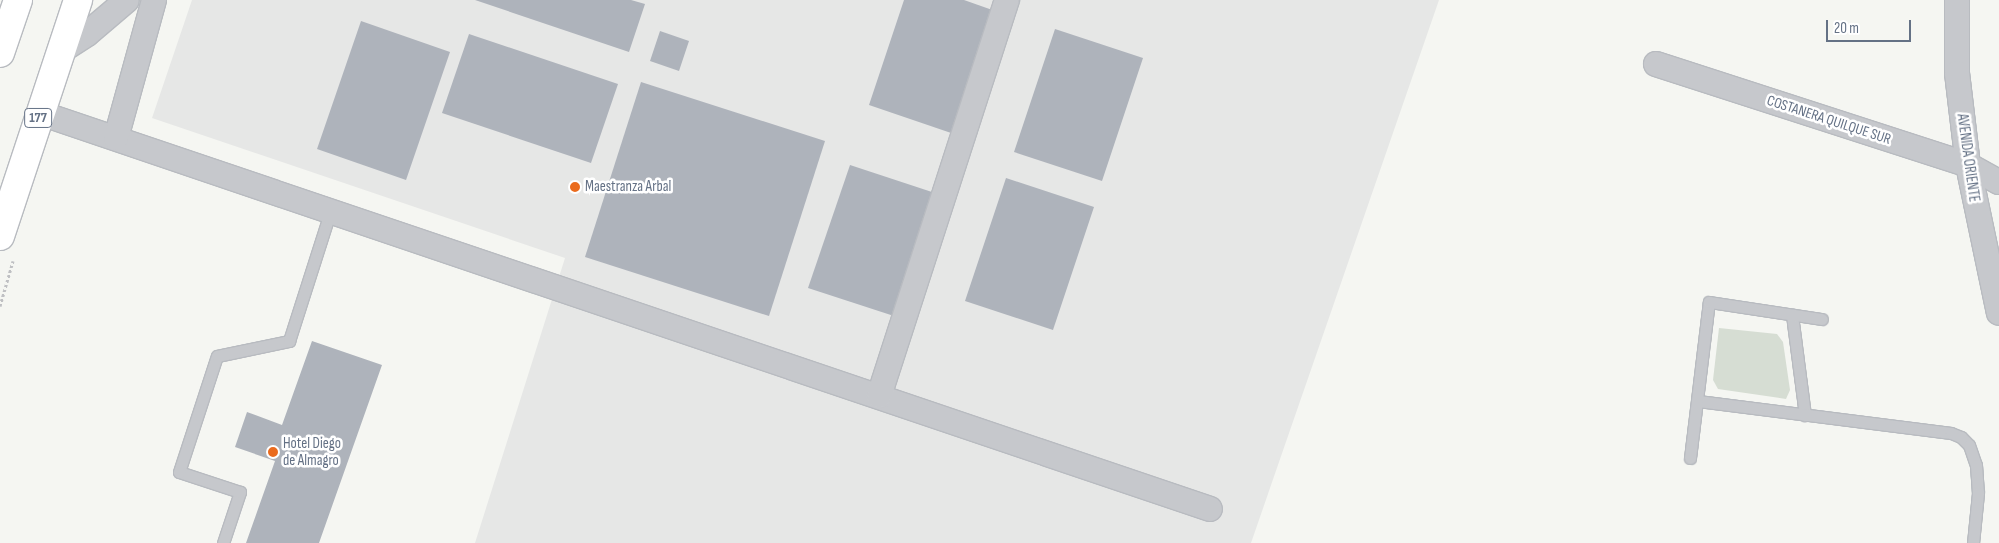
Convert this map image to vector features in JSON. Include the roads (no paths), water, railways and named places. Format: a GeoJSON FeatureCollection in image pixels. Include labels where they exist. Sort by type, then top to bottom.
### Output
{"type":"FeatureCollection","features":[{"type":"Feature","properties":{"kind":"main road"},"geometry":{"type":"LineString","coordinates":[[0,53],[18,0]]}},
{"type":"Feature","properties":{"kind":"main road","name":"177"},"geometry":{"type":"LineString","coordinates":[[0,236],[78,0]]}},
{"type":"Feature","properties":{"kind":"street"},"geometry":{"type":"LineString","coordinates":[[61,51],[87,34],[127,0]]}},
{"type":"Feature","properties":{"kind":"street"},"geometry":{"type":"LineString","coordinates":[[116,138],[154,0]]}},
{"type":"Feature","properties":{"kind":"street"},"geometry":{"type":"LineString","coordinates":[[879,396],[1007,0]]}},
{"type":"Feature","properties":{"kind":"street","name":"AVENIDA ORIENTE"},"geometry":{"type":"LineString","coordinates":[[1957,0],[1957,74],[1968,165],[1999,313]]}},
{"type":"Feature","properties":{"kind":"street","name":"COSTANERA QUILQUE SUR"},"geometry":{"type":"LineString","coordinates":[[1656,64],[1968,165],[1999,182]]}},
{"type":"Feature","properties":{"kind":"street"},"geometry":{"type":"LineString","coordinates":[[40,113],[331,209],[1210,510]]}},
{"type":"Feature","properties":{"kind":"lane"},"geometry":{"type":"LineString","coordinates":[[223,543],[240,492],[179,472],[217,356],[289,341],[331,209]]}},
{"type":"Feature","properties":{"kind":"lane"},"geometry":{"type":"LineString","coordinates":[[1690,458],[1708,302],[1822,319]]}},
{"type":"Feature","properties":{"kind":"lane"},"geometry":{"type":"LineString","coordinates":[[1792,315],[1805,415]]}},
{"type":"Feature","properties":{"kind":"lane"},"geometry":{"type":"LineString","coordinates":[[1698,401],[1951,433],[1961,437],[1974,454],[1976,465],[1978,493],[1973,543]]}},
{"type":"Feature","properties":{"kind":"place","name":"Maestranza Arbal"},"geometry":{"type":"Point","coordinates":[575,187]}},
{"type":"Feature","properties":{"kind":"place","name":"Hotel Diego de Almagro"},"geometry":{"type":"Point","coordinates":[273,452]}}]}
